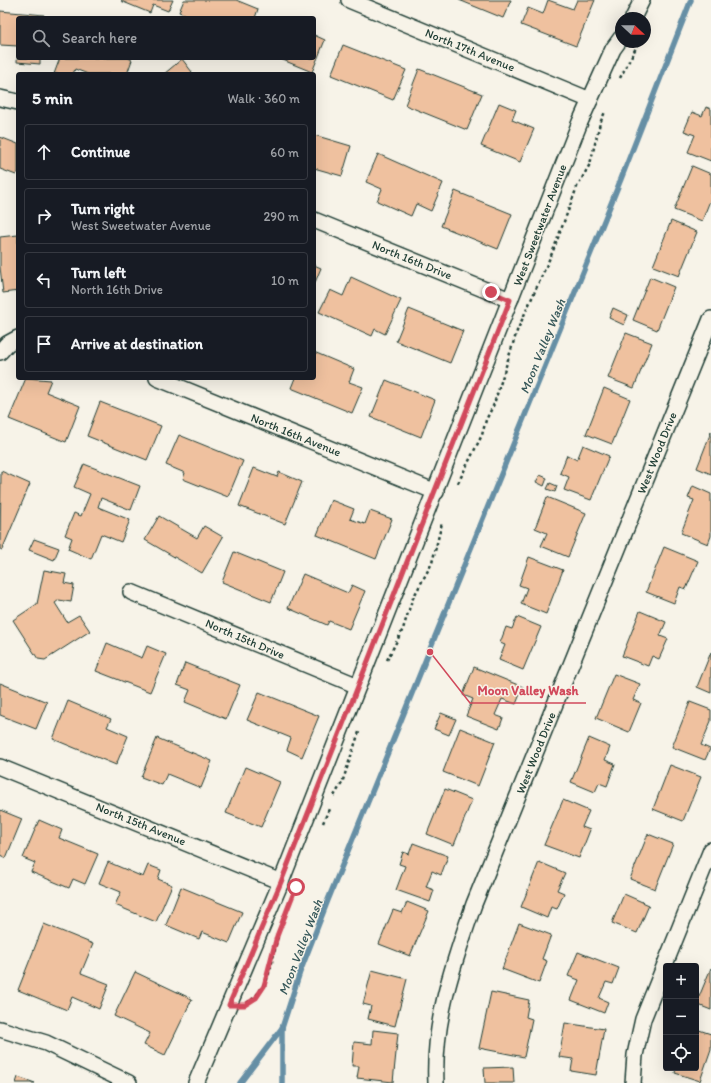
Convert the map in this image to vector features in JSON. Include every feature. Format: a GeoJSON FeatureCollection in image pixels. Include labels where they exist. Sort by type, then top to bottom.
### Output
{"type":"FeatureCollection","features":[{"type":"Feature","properties":{"kind":"street","name":"North 17th Avenue"},"geometry":{"type":"LineString","coordinates":[[349,0],[590,100]]}},
{"type":"Feature","properties":{"kind":"street"},"geometry":{"type":"LineString","coordinates":[[636,12],[642,0]]}},
{"type":"Feature","properties":{"kind":"street","name":"West Sweetwater Avenue"},"geometry":{"type":"LineString","coordinates":[[196,1083],[281,882],[590,100],[615,47]]}},
{"type":"Feature","properties":{"kind":"street"},"geometry":{"type":"LineString","coordinates":[[0,98],[16,102]]}},
{"type":"Feature","properties":{"kind":"street","name":"North 16th Drive"},"geometry":{"type":"LineString","coordinates":[[316,221],[510,300]]}},
{"type":"Feature","properties":{"kind":"street","name":"West Wood Drive"},"geometry":{"type":"LineString","coordinates":[[436,1083],[442,1007],[453,964],[462,938],[711,319]]}},
{"type":"Feature","properties":{"kind":"street"},"geometry":{"type":"LineString","coordinates":[[0,352],[6,344],[16,339]]}},
{"type":"Feature","properties":{"kind":"street","name":"North 16th Avenue"},"geometry":{"type":"LineString","coordinates":[[162,380],[436,492]]}},
{"type":"Feature","properties":{"kind":"street","name":"North 15th Drive"},"geometry":{"type":"LineString","coordinates":[[131,592],[358,686]]}},
{"type":"Feature","properties":{"kind":"street","name":"North 15th Avenue"},"geometry":{"type":"LineString","coordinates":[[0,767],[281,882]]}},
{"type":"Feature","properties":{"kind":"street"},"geometry":{"type":"LineString","coordinates":[[633,1083],[634,1055],[643,1019],[711,850]]}},
{"type":"Feature","properties":{"kind":"street"},"geometry":{"type":"LineString","coordinates":[[0,1029],[46,1043],[129,1083]]}},
{"type":"Feature","properties":{"kind":"path"},"geometry":{"type":"LineString","coordinates":[[618,81],[636,48]]}},
{"type":"Feature","properties":{"kind":"path"},"geometry":{"type":"LineString","coordinates":[[457,485],[482,435],[486,420],[494,404],[517,331],[553,251],[577,187],[590,164],[600,123],[605,110]]}},
{"type":"Feature","properties":{"kind":"path"},"geometry":{"type":"LineString","coordinates":[[385,665],[403,629],[412,600],[432,563],[444,518]]}},
{"type":"Feature","properties":{"kind":"path"},"geometry":{"type":"LineString","coordinates":[[332,800],[342,783],[360,729]]}},
{"type":"Feature","properties":{"kind":"path"},"geometry":{"type":"LineString","coordinates":[[323,824],[330,805]]}},
{"type":"Feature","properties":{"kind":"path"},"geometry":{"type":"LineString","coordinates":[[229,1005],[245,1005],[256,998],[264,986],[279,931]]}},
{"type":"Feature","properties":{"kind":"building"},"geometry":{"type":"Polygon","coordinates":[[[173,0],[168,11],[153,5],[150,13],[121,1],[173,0]]]}},
{"type":"Feature","properties":{"kind":"building"},"geometry":{"type":"Polygon","coordinates":[[[184,0],[236,0],[258,9],[256,16],[190,16],[179,12],[184,0]]]}},
{"type":"Feature","properties":{"kind":"building"},"geometry":{"type":"Polygon","coordinates":[[[459,0],[511,0],[503,18],[459,0]]]}},
{"type":"Feature","properties":{"kind":"building"},"geometry":{"type":"Polygon","coordinates":[[[548,0],[573,9],[577,0],[595,0],[576,46],[521,25],[528,8],[543,14],[548,0]]]}},
{"type":"Feature","properties":{"kind":"building"},"geometry":{"type":"Polygon","coordinates":[[[0,11],[44,15],[16,16],[16,46],[0,45],[0,11]]]}},
{"type":"Feature","properties":{"kind":"building"},"geometry":{"type":"Polygon","coordinates":[[[316,36],[325,40],[312,72],[283,60],[316,60],[316,36]]]}},
{"type":"Feature","properties":{"kind":"building"},"geometry":{"type":"Polygon","coordinates":[[[343,45],[406,70],[393,100],[331,75],[343,45]]]}},
{"type":"Feature","properties":{"kind":"building"},"geometry":{"type":"Polygon","coordinates":[[[17,60],[40,60],[40,64],[17,62],[17,60]]]}},
{"type":"Feature","properties":{"kind":"building"},"geometry":{"type":"Polygon","coordinates":[[[59,60],[132,60],[128,72],[83,72],[75,69],[74,72],[55,72],[59,60]]]}},
{"type":"Feature","properties":{"kind":"building"},"geometry":{"type":"Polygon","coordinates":[[[183,60],[192,72],[166,72],[183,60]]]}},
{"type":"Feature","properties":{"kind":"building"},"geometry":{"type":"Polygon","coordinates":[[[419,69],[482,94],[467,130],[405,105],[419,69]]]}},
{"type":"Feature","properties":{"kind":"building"},"geometry":{"type":"Polygon","coordinates":[[[499,103],[516,110],[512,120],[534,129],[520,162],[481,146],[499,103]]]}},
{"type":"Feature","properties":{"kind":"building"},"geometry":{"type":"Polygon","coordinates":[[[706,107],[711,109],[711,161],[688,152],[695,135],[684,131],[692,112],[702,116],[706,107]]]}},
{"type":"Feature","properties":{"kind":"building"},"geometry":{"type":"Polygon","coordinates":[[[316,136],[351,146],[342,176],[316,169],[316,136]]]}},
{"type":"Feature","properties":{"kind":"building"},"geometry":{"type":"Polygon","coordinates":[[[0,137],[16,143],[16,175],[0,169],[0,137]]]}},
{"type":"Feature","properties":{"kind":"building"},"geometry":{"type":"Polygon","coordinates":[[[378,154],[443,183],[431,211],[416,204],[411,216],[377,201],[382,189],[366,182],[378,154]]]}},
{"type":"Feature","properties":{"kind":"building"},"geometry":{"type":"Polygon","coordinates":[[[692,166],[711,174],[711,198],[702,221],[674,210],[692,166]]]}},
{"type":"Feature","properties":{"kind":"building"},"geometry":{"type":"Polygon","coordinates":[[[455,191],[512,214],[498,249],[441,226],[455,191]]]}},
{"type":"Feature","properties":{"kind":"building"},"geometry":{"type":"Polygon","coordinates":[[[671,221],[697,232],[679,276],[653,266],[671,221]]]}},
{"type":"Feature","properties":{"kind":"building"},"geometry":{"type":"Polygon","coordinates":[[[16,235],[16,291],[3,293],[0,267],[0,237],[16,235]]]}},
{"type":"Feature","properties":{"kind":"building"},"geometry":{"type":"Polygon","coordinates":[[[316,266],[321,268],[316,280],[316,266]]]}},
{"type":"Feature","properties":{"kind":"building"},"geometry":{"type":"Polygon","coordinates":[[[351,277],[401,300],[385,334],[375,329],[372,336],[319,312],[330,290],[343,296],[351,277]]]}},
{"type":"Feature","properties":{"kind":"building"},"geometry":{"type":"Polygon","coordinates":[[[650,277],[674,287],[657,330],[633,320],[650,277]]]}},
{"type":"Feature","properties":{"kind":"building"},"geometry":{"type":"Polygon","coordinates":[[[613,308],[628,315],[624,325],[609,318],[613,308]]]}},
{"type":"Feature","properties":{"kind":"building"},"geometry":{"type":"Polygon","coordinates":[[[409,309],[463,331],[450,363],[396,341],[409,309]]]}},
{"type":"Feature","properties":{"kind":"building"},"geometry":{"type":"Polygon","coordinates":[[[626,333],[652,343],[634,388],[608,378],[626,333]]]}},
{"type":"Feature","properties":{"kind":"building"},"geometry":{"type":"Polygon","coordinates":[[[316,353],[354,369],[349,382],[363,387],[352,413],[291,388],[294,380],[316,380],[316,353]]]}},
{"type":"Feature","properties":{"kind":"building"},"geometry":{"type":"Polygon","coordinates":[[[25,380],[51,380],[46,392],[80,406],[66,442],[9,419],[25,380]]]}},
{"type":"Feature","properties":{"kind":"building"},"geometry":{"type":"Polygon","coordinates":[[[386,380],[435,400],[421,437],[371,417],[386,380]]]}},
{"type":"Feature","properties":{"kind":"building"},"geometry":{"type":"Polygon","coordinates":[[[604,388],[630,399],[612,444],[586,434],[604,388]]]}},
{"type":"Feature","properties":{"kind":"building"},"geometry":{"type":"Polygon","coordinates":[[[100,402],[161,426],[147,460],[87,436],[100,402]]]}},
{"type":"Feature","properties":{"kind":"building"},"geometry":{"type":"Polygon","coordinates":[[[711,432],[711,474],[697,468],[711,432]]]}},
{"type":"Feature","properties":{"kind":"building"},"geometry":{"type":"Polygon","coordinates":[[[179,435],[243,461],[228,497],[183,479],[185,473],[166,465],[179,435]]]}},
{"type":"Feature","properties":{"kind":"building"},"geometry":{"type":"Polygon","coordinates":[[[583,445],[609,456],[591,500],[564,490],[569,477],[560,473],[567,455],[577,460],[583,445]]]}},
{"type":"Feature","properties":{"kind":"building"},"geometry":{"type":"Polygon","coordinates":[[[84,464],[140,486],[131,510],[101,498],[98,507],[130,520],[121,542],[101,534],[91,559],[68,549],[72,538],[65,535],[74,513],[81,516],[90,494],[74,487],[84,464]]]}},
{"type":"Feature","properties":{"kind":"building"},"geometry":{"type":"Polygon","coordinates":[[[254,468],[277,477],[279,472],[302,482],[285,524],[239,506],[254,468]]]}},
{"type":"Feature","properties":{"kind":"building"},"geometry":{"type":"Polygon","coordinates":[[[1,471],[30,484],[2,550],[0,549],[1,471]]]}},
{"type":"Feature","properties":{"kind":"building"},"geometry":{"type":"Polygon","coordinates":[[[540,475],[547,478],[544,486],[536,482],[540,475]]]}},
{"type":"Feature","properties":{"kind":"building"},"geometry":{"type":"Polygon","coordinates":[[[550,483],[557,486],[555,492],[547,489],[550,483]]]}},
{"type":"Feature","properties":{"kind":"building"},"geometry":{"type":"Polygon","coordinates":[[[693,486],[711,494],[711,536],[708,544],[681,533],[694,500],[688,498],[693,486]]]}},
{"type":"Feature","properties":{"kind":"building"},"geometry":{"type":"Polygon","coordinates":[[[547,497],[586,513],[568,557],[541,546],[547,533],[535,528],[547,497]]]}},
{"type":"Feature","properties":{"kind":"building"},"geometry":{"type":"Polygon","coordinates":[[[331,500],[354,509],[350,519],[365,524],[370,511],[392,519],[376,559],[317,535],[331,500]]]}},
{"type":"Feature","properties":{"kind":"building"},"geometry":{"type":"Polygon","coordinates":[[[159,516],[197,538],[204,526],[223,537],[202,573],[145,540],[159,516]]]}},
{"type":"Feature","properties":{"kind":"building"},"geometry":{"type":"Polygon","coordinates":[[[34,539],[59,548],[54,560],[29,550],[34,539]]]}},
{"type":"Feature","properties":{"kind":"building"},"geometry":{"type":"Polygon","coordinates":[[[664,547],[698,561],[686,589],[680,587],[674,603],[646,592],[664,547]]]}},
{"type":"Feature","properties":{"kind":"building"},"geometry":{"type":"Polygon","coordinates":[[[234,552],[283,572],[271,602],[222,582],[234,552]]]}},
{"type":"Feature","properties":{"kind":"building"},"geometry":{"type":"Polygon","coordinates":[[[529,557],[563,570],[546,614],[521,604],[527,588],[519,585],[529,557]]]}},
{"type":"Feature","properties":{"kind":"building"},"geometry":{"type":"Polygon","coordinates":[[[44,570],[66,574],[64,583],[74,585],[71,602],[59,600],[55,603],[67,622],[79,615],[90,631],[45,660],[38,659],[13,620],[37,604],[44,570]]]}},
{"type":"Feature","properties":{"kind":"building"},"geometry":{"type":"Polygon","coordinates":[[[303,574],[348,593],[352,585],[365,591],[349,629],[329,621],[327,625],[288,608],[303,574]]]}},
{"type":"Feature","properties":{"kind":"building"},"geometry":{"type":"Polygon","coordinates":[[[640,611],[666,622],[660,636],[668,639],[659,659],[652,656],[648,666],[622,656],[640,611]]]}},
{"type":"Feature","properties":{"kind":"building"},"geometry":{"type":"Polygon","coordinates":[[[517,617],[541,627],[523,670],[499,660],[505,645],[500,643],[506,627],[512,629],[517,617]]]}},
{"type":"Feature","properties":{"kind":"building"},"geometry":{"type":"Polygon","coordinates":[[[107,643],[142,658],[147,646],[166,654],[150,692],[96,671],[107,643]]]}},
{"type":"Feature","properties":{"kind":"building"},"geometry":{"type":"Polygon","coordinates":[[[711,652],[711,693],[697,687],[711,652]]]}},
{"type":"Feature","properties":{"kind":"building"},"geometry":{"type":"Polygon","coordinates":[[[185,663],[240,685],[226,719],[185,702],[190,690],[177,685],[185,663]]]}},
{"type":"Feature","properties":{"kind":"building"},"geometry":{"type":"Polygon","coordinates":[[[474,667],[523,687],[516,704],[502,699],[495,715],[503,718],[499,729],[466,716],[473,699],[463,695],[474,667]]]}},
{"type":"Feature","properties":{"kind":"building"},"geometry":{"type":"Polygon","coordinates":[[[614,674],[640,684],[633,700],[641,703],[629,732],[596,718],[614,674]]]}},
{"type":"Feature","properties":{"kind":"building"},"geometry":{"type":"Polygon","coordinates":[[[0,683],[47,702],[36,729],[0,715],[0,683]]]}},
{"type":"Feature","properties":{"kind":"building"},"geometry":{"type":"Polygon","coordinates":[[[259,692],[319,716],[302,757],[287,750],[291,738],[247,720],[259,692]]]}},
{"type":"Feature","properties":{"kind":"building"},"geometry":{"type":"Polygon","coordinates":[[[68,701],[111,719],[107,727],[128,736],[116,765],[53,739],[68,701]]]}},
{"type":"Feature","properties":{"kind":"building"},"geometry":{"type":"Polygon","coordinates":[[[690,702],[711,710],[711,721],[701,745],[710,749],[705,760],[672,747],[690,702]]]}},
{"type":"Feature","properties":{"kind":"building"},"geometry":{"type":"Polygon","coordinates":[[[441,713],[456,719],[449,735],[434,729],[441,713]]]}},
{"type":"Feature","properties":{"kind":"building"},"geometry":{"type":"Polygon","coordinates":[[[460,728],[495,742],[478,786],[443,772],[460,728]]]}},
{"type":"Feature","properties":{"kind":"building"},"geometry":{"type":"Polygon","coordinates":[[[157,738],[212,761],[201,788],[167,774],[162,785],[141,777],[157,738]]]}},
{"type":"Feature","properties":{"kind":"building"},"geometry":{"type":"Polygon","coordinates":[[[589,738],[610,747],[605,760],[615,764],[607,786],[599,783],[595,792],[571,782],[589,738]]]}},
{"type":"Feature","properties":{"kind":"building"},"geometry":{"type":"Polygon","coordinates":[[[670,765],[701,777],[683,821],[653,809],[670,765]]]}},
{"type":"Feature","properties":{"kind":"building"},"geometry":{"type":"Polygon","coordinates":[[[245,767],[280,782],[261,827],[226,813],[245,767]]]}},
{"type":"Feature","properties":{"kind":"building"},"geometry":{"type":"Polygon","coordinates":[[[445,789],[472,800],[454,845],[427,834],[445,789]]]}},
{"type":"Feature","properties":{"kind":"building"},"geometry":{"type":"Polygon","coordinates":[[[563,800],[589,811],[582,827],[590,830],[579,858],[544,845],[563,800]]]}},
{"type":"Feature","properties":{"kind":"building"},"geometry":{"type":"Polygon","coordinates":[[[0,810],[22,819],[6,858],[0,855],[0,810]]]}},
{"type":"Feature","properties":{"kind":"building"},"geometry":{"type":"Polygon","coordinates":[[[39,820],[62,830],[59,838],[98,854],[85,884],[73,879],[69,888],[31,872],[35,863],[23,858],[39,820]]]}},
{"type":"Feature","properties":{"kind":"building"},"geometry":{"type":"Polygon","coordinates":[[[648,834],[673,844],[655,889],[630,879],[648,834]]]}},
{"type":"Feature","properties":{"kind":"building"},"geometry":{"type":"Polygon","coordinates":[[[413,843],[448,856],[441,875],[432,871],[426,887],[434,890],[430,902],[396,890],[405,866],[399,864],[403,852],[409,854],[413,843]]]}},
{"type":"Feature","properties":{"kind":"building"},"geometry":{"type":"Polygon","coordinates":[[[108,862],[143,877],[148,865],[161,870],[158,879],[172,885],[156,922],[115,905],[121,892],[99,883],[108,862]]]}},
{"type":"Feature","properties":{"kind":"building"},"geometry":{"type":"Polygon","coordinates":[[[539,862],[565,873],[557,890],[564,893],[557,909],[551,907],[547,918],[521,907],[539,862]]]}},
{"type":"Feature","properties":{"kind":"building"},"geometry":{"type":"Polygon","coordinates":[[[181,887],[242,912],[229,943],[202,932],[199,939],[166,925],[181,887]]]}},
{"type":"Feature","properties":{"kind":"building"},"geometry":{"type":"Polygon","coordinates":[[[624,894],[649,905],[637,933],[612,923],[624,894]]]}},
{"type":"Feature","properties":{"kind":"building"},"geometry":{"type":"Polygon","coordinates":[[[407,902],[429,911],[410,956],[379,944],[393,910],[402,913],[407,902]]]}},
{"type":"Feature","properties":{"kind":"building"},"geometry":{"type":"Polygon","coordinates":[[[519,923],[551,935],[542,959],[547,961],[539,983],[502,969],[519,923]]]}},
{"type":"Feature","properties":{"kind":"building"},"geometry":{"type":"Polygon","coordinates":[[[44,924],[93,944],[81,973],[109,984],[99,1009],[72,997],[67,1010],[18,990],[44,924]]]}},
{"type":"Feature","properties":{"kind":"building"},"geometry":{"type":"Polygon","coordinates":[[[578,952],[619,968],[613,984],[606,982],[599,998],[608,1002],[604,1013],[571,1000],[579,980],[568,976],[578,952]]]}},
{"type":"Feature","properties":{"kind":"building"},"geometry":{"type":"Polygon","coordinates":[[[711,968],[711,1010],[699,1005],[699,997],[711,968]]]}},
{"type":"Feature","properties":{"kind":"building"},"geometry":{"type":"Polygon","coordinates":[[[372,970],[407,979],[395,1026],[368,1019],[371,1006],[363,1004],[372,970]]]}},
{"type":"Feature","properties":{"kind":"building"},"geometry":{"type":"Polygon","coordinates":[[[135,972],[192,999],[165,1055],[144,1045],[150,1033],[114,1016],[135,972]]]}},
{"type":"Feature","properties":{"kind":"building"},"geometry":{"type":"Polygon","coordinates":[[[491,992],[529,1000],[526,1017],[532,1019],[524,1057],[479,1048],[491,992]]]}},
{"type":"Feature","properties":{"kind":"building"},"geometry":{"type":"Polygon","coordinates":[[[565,1023],[604,1029],[596,1075],[571,1071],[573,1059],[559,1057],[565,1023]]]}},
{"type":"Feature","properties":{"kind":"building"},"geometry":{"type":"Polygon","coordinates":[[[373,1030],[398,1033],[393,1082],[357,1078],[359,1066],[352,1066],[354,1042],[372,1044],[373,1030]]]}},
{"type":"Feature","properties":{"kind":"building"},"geometry":{"type":"Polygon","coordinates":[[[699,1030],[711,1034],[711,1049],[700,1081],[675,1073],[675,1071],[699,1071],[699,1030]]]}},
{"type":"Feature","properties":{"kind":"building"},"geometry":{"type":"Polygon","coordinates":[[[513,1067],[514,1083],[485,1083],[484,1068],[513,1067]]]}},
{"type":"Feature","properties":{"kind":"building"},"geometry":{"type":"Polygon","coordinates":[[[18,1077],[35,1083],[16,1083],[18,1077]]]}},
{"type":"Feature","properties":{"kind":"waterway","name":"Moon Valley Wash"},"geometry":{"type":"LineString","coordinates":[[282,1083],[282,1028],[300,972],[621,179],[691,0]]}},
{"type":"Feature","properties":{"kind":"waterway"},"geometry":{"type":"LineString","coordinates":[[240,1083],[282,1028]]}},
{"type":"Feature","properties":{"kind":"place","name":"Moon Valley Wash"},"geometry":{"type":"Point","coordinates":[430,652]}},
{"type":"Feature","properties":{"kind":"route"},"geometry":{"type":"LineString","coordinates":[[296,887],[282,920],[264,986],[256,998],[245,1005],[229,1005],[281,882],[400,579],[436,492],[510,300],[491,292]]}}]}
